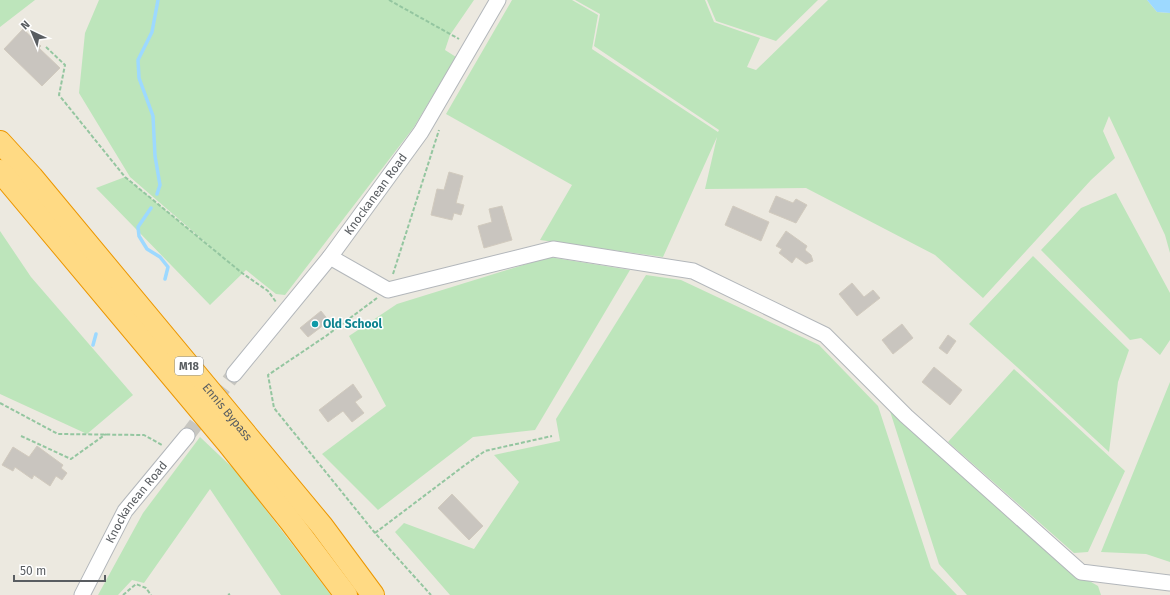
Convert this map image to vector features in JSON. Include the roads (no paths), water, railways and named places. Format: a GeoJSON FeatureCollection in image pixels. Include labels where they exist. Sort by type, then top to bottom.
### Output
{"type":"FeatureCollection","features":[{"type":"Feature","properties":{"kind":"highway","name":"Ennis Bypass"},"geometry":{"type":"LineString","coordinates":[[0,142],[32,177],[322,526],[373,595]]}},
{"type":"Feature","properties":{"kind":"highway","name":"Ennis Bypass"},"geometry":{"type":"LineString","coordinates":[[0,171],[227,442],[291,522],[346,595]]}},
{"type":"Feature","properties":{"kind":"street","name":"Knockanean Road"},"geometry":{"type":"LineString","coordinates":[[234,374],[330,257],[421,132],[498,0]]}},
{"type":"Feature","properties":{"kind":"street"},"geometry":{"type":"LineString","coordinates":[[330,257],[388,290],[553,249],[693,271],[826,335],[906,416],[1081,572],[1170,583]]}},
{"type":"Feature","properties":{"kind":"street","name":"Knockanean Road"},"geometry":{"type":"LineString","coordinates":[[82,595],[125,511],[187,436]]}},
{"type":"Feature","properties":{"kind":"water"},"geometry":{"type":"Polygon","coordinates":[[[1147,0],[1170,0],[1170,13],[1157,12],[1147,0]]]}},
{"type":"Feature","properties":{"kind":"waterway"},"geometry":{"type":"LineString","coordinates":[[157,194],[160,185],[155,156],[153,116],[139,78],[138,60],[152,32],[158,0]]}},
{"type":"Feature","properties":{"kind":"waterway"},"geometry":{"type":"LineString","coordinates":[[151,208],[138,227],[139,236],[147,249],[160,257],[168,267],[165,279]]}},
{"type":"Feature","properties":{"kind":"waterway"},"geometry":{"type":"LineString","coordinates":[[93,345],[96,334]]}},
{"type":"Feature","properties":{"kind":"tunnel"},"geometry":{"type":"LineString","coordinates":[[187,436],[234,374]]}},
{"type":"Feature","properties":{"kind":"place","name":"Old School"},"geometry":{"type":"Point","coordinates":[315,324]}}]}
